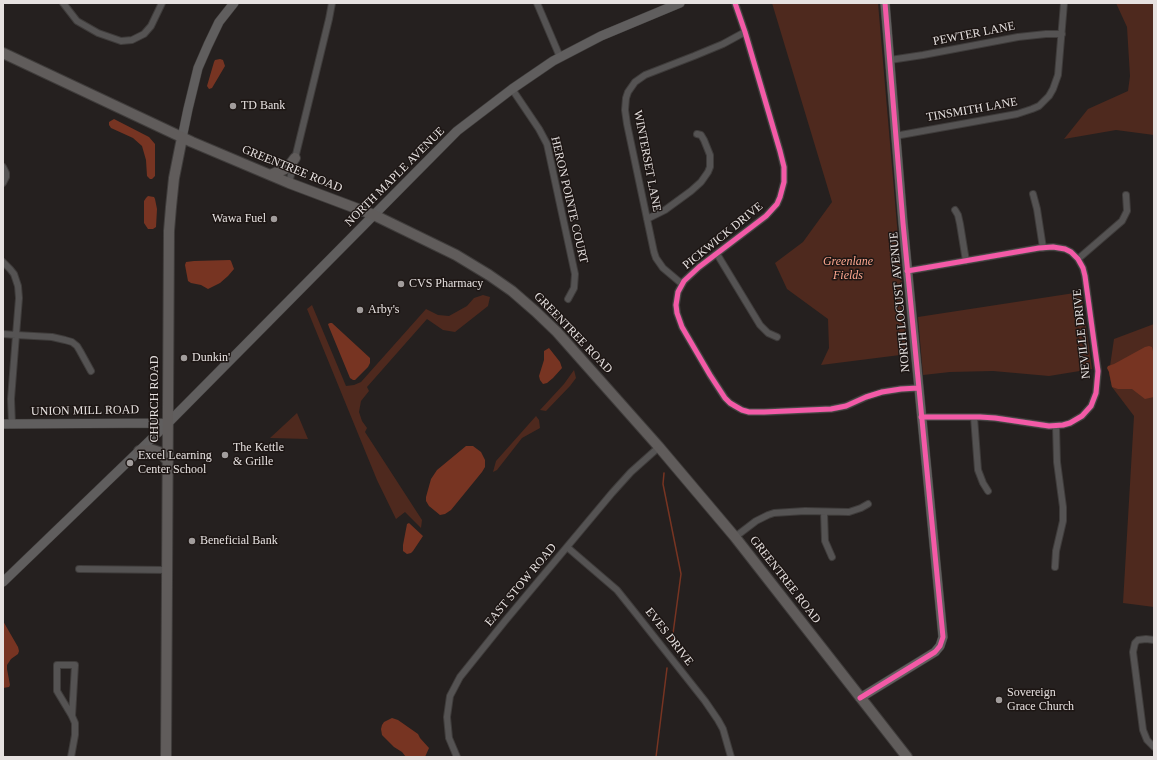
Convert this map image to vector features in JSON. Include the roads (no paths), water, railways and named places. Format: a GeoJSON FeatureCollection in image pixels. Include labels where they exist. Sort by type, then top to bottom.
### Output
{"type":"FeatureCollection","features":[{"type":"Feature","properties":{"kind":"main road","name":"GREENTREE ROAD"},"geometry":{"type":"LineString","coordinates":[[3,53],[182,138],[289,183],[374,215],[456,255],[512,291],[557,332],[659,447],[735,537],[907,757]]}},
{"type":"Feature","properties":{"kind":"main road","name":"CHURCH ROAD"},"geometry":{"type":"LineString","coordinates":[[166,757],[170,225],[174,178],[182,138]]}},
{"type":"Feature","properties":{"kind":"main road"},"geometry":{"type":"LineString","coordinates":[[270,175],[289,166],[295,158]]}},
{"type":"Feature","properties":{"kind":"main road"},"geometry":{"type":"LineString","coordinates":[[139,451],[153,450],[159,452],[168,461]]}},
{"type":"Feature","properties":{"kind":"street"},"geometry":{"type":"LineString","coordinates":[[63,3],[77,21],[111,38],[121,41],[132,40],[144,34],[151,26],[162,3]]}},
{"type":"Feature","properties":{"kind":"street"},"geometry":{"type":"LineString","coordinates":[[182,138],[198,68],[219,22],[234,3]]}},
{"type":"Feature","properties":{"kind":"street"},"geometry":{"type":"LineString","coordinates":[[289,183],[332,3]]}},
{"type":"Feature","properties":{"kind":"street"},"geometry":{"type":"LineString","coordinates":[[537,3],[560,57]]}},
{"type":"Feature","properties":{"kind":"street","name":"NORTH MAPLE AVENUE"},"geometry":{"type":"LineString","coordinates":[[3,582],[139,451],[457,131],[512,89],[560,57],[601,36],[680,3]]}},
{"type":"Feature","properties":{"kind":"street","name":"PICKWICK DRIVE"},"geometry":{"type":"LineString","coordinates":[[735,3],[746,32],[780,151],[784,167],[784,182],[780,197],[772,210],[753,227],[694,272],[682,284],[676,298],[679,320],[721,392],[730,403],[749,412],[846,406],[882,392],[918,388]]}},
{"type":"Feature","properties":{"kind":"street","name":"NORTH LOCUST AVENUE"},"geometry":{"type":"LineString","coordinates":[[860,698],[935,652],[940,646],[943,637],[918,388],[895,136],[885,3]]}},
{"type":"Feature","properties":{"kind":"street","name":"TINSMITH LANE"},"geometry":{"type":"LineString","coordinates":[[895,136],[1017,114],[1039,106],[1049,96],[1056,82],[1059,68],[1064,3]]}},
{"type":"Feature","properties":{"kind":"street","name":"WINTERSET LANE"},"geometry":{"type":"LineString","coordinates":[[682,284],[666,272],[656,258],[627,124],[625,104],[628,92],[635,82],[645,75],[723,44],[746,32]]}},
{"type":"Feature","properties":{"kind":"street","name":"PEWTER LANE"},"geometry":{"type":"LineString","coordinates":[[890,60],[1022,36],[1062,34]]}},
{"type":"Feature","properties":{"kind":"street","name":"HERON POINTE COURT"},"geometry":{"type":"LineString","coordinates":[[512,89],[539,129],[547,144],[575,274],[574,288],[568,299]]}},
{"type":"Feature","properties":{"kind":"street"},"geometry":{"type":"LineString","coordinates":[[647,219],[665,210],[691,191],[701,182],[708,172],[710,167],[710,155],[701,135],[697,134]]}},
{"type":"Feature","properties":{"kind":"street"},"geometry":{"type":"LineString","coordinates":[[3,167],[6,177],[3,183]]}},
{"type":"Feature","properties":{"kind":"street"},"geometry":{"type":"LineString","coordinates":[[1033,194],[1037,209],[1043,248]]}},
{"type":"Feature","properties":{"kind":"street"},"geometry":{"type":"LineString","coordinates":[[908,271],[1053,247],[1065,249],[1071,252],[1078,259],[1122,221],[1127,211],[1126,194]]}},
{"type":"Feature","properties":{"kind":"street"},"geometry":{"type":"LineString","coordinates":[[955,210],[960,224],[966,261]]}},
{"type":"Feature","properties":{"kind":"street"},"geometry":{"type":"LineString","coordinates":[[717,254],[760,325],[768,333],[777,337]]}},
{"type":"Feature","properties":{"kind":"street","name":"NEVILLE DRIVE"},"geometry":{"type":"LineString","coordinates":[[921,417],[974,416],[1056,426],[1070,423],[1082,416],[1091,406],[1096,393],[1098,386],[1098,371],[1088,292],[1083,268],[1078,259]]}},
{"type":"Feature","properties":{"kind":"street"},"geometry":{"type":"LineString","coordinates":[[3,262],[14,274],[18,286],[19,298],[11,399],[7,424]]}},
{"type":"Feature","properties":{"kind":"street"},"geometry":{"type":"LineString","coordinates":[[3,334],[52,337],[72,342],[77,346],[91,371]]}},
{"type":"Feature","properties":{"kind":"street"},"geometry":{"type":"LineString","coordinates":[[974,416],[978,470],[988,491]]}},
{"type":"Feature","properties":{"kind":"street","name":"UNION MILL ROAD"},"geometry":{"type":"LineString","coordinates":[[7,424],[168,422]]}},
{"type":"Feature","properties":{"kind":"street"},"geometry":{"type":"LineString","coordinates":[[1055,567],[1056,551],[1063,521],[1063,507],[1057,462],[1056,426]]}},
{"type":"Feature","properties":{"kind":"street","name":"EAST STOW ROAD"},"geometry":{"type":"LineString","coordinates":[[457,757],[449,738],[447,717],[450,696],[454,686],[466,668],[624,479],[659,447]]}},
{"type":"Feature","properties":{"kind":"street"},"geometry":{"type":"LineString","coordinates":[[735,537],[756,521],[774,513],[849,512],[868,504]]}},
{"type":"Feature","properties":{"kind":"street"},"geometry":{"type":"LineString","coordinates":[[824,512],[825,541],[832,557]]}},
{"type":"Feature","properties":{"kind":"street","name":"EVES DRIVE"},"geometry":{"type":"LineString","coordinates":[[567,547],[617,590],[705,701],[723,729],[732,757]]}},
{"type":"Feature","properties":{"kind":"street"},"geometry":{"type":"LineString","coordinates":[[78,569],[167,570]]}},
{"type":"Feature","properties":{"kind":"street"},"geometry":{"type":"LineString","coordinates":[[1154,640],[1138,640],[1135,643],[1133,652],[1143,730],[1147,740],[1154,747]]}},
{"type":"Feature","properties":{"kind":"street"},"geometry":{"type":"LineString","coordinates":[[71,757],[75,723],[57,691],[57,665],[75,665],[72,716]]}},
{"type":"Feature","properties":{"kind":"waterway"},"geometry":{"type":"LineString","coordinates":[[664,473],[663,484],[681,574],[672,641]]}},
{"type":"Feature","properties":{"kind":"waterway"},"geometry":{"type":"LineString","coordinates":[[656,757],[667,668]]}},
{"type":"Feature","properties":{"kind":"place","name":"TD Bank"},"geometry":{"type":"Point","coordinates":[233,106]}},
{"type":"Feature","properties":{"kind":"place","name":"Wawa Fuel"},"geometry":{"type":"Point","coordinates":[274,219]}},
{"type":"Feature","properties":{"kind":"place","name":"CVS Pharmacy"},"geometry":{"type":"Point","coordinates":[401,284]}},
{"type":"Feature","properties":{"kind":"place","name":"Arby's"},"geometry":{"type":"Point","coordinates":[360,310]}},
{"type":"Feature","properties":{"kind":"place","name":"Dunkin'"},"geometry":{"type":"Point","coordinates":[184,358]}},
{"type":"Feature","properties":{"kind":"place","name":"The Kettle & Grille"},"geometry":{"type":"Point","coordinates":[225,455]}},
{"type":"Feature","properties":{"kind":"place","name":"Excel Learning Center School"},"geometry":{"type":"Point","coordinates":[130,463]}},
{"type":"Feature","properties":{"kind":"place","name":"Beneficial Bank"},"geometry":{"type":"Point","coordinates":[192,541]}},
{"type":"Feature","properties":{"kind":"place","name":"Sovereign Grace Church"},"geometry":{"type":"Point","coordinates":[999,700]}},
{"type":"Feature","properties":{"kind":"park label","name":"Greenlane Fields"},"geometry":{"type":"Point","coordinates":[848,269]}}]}
